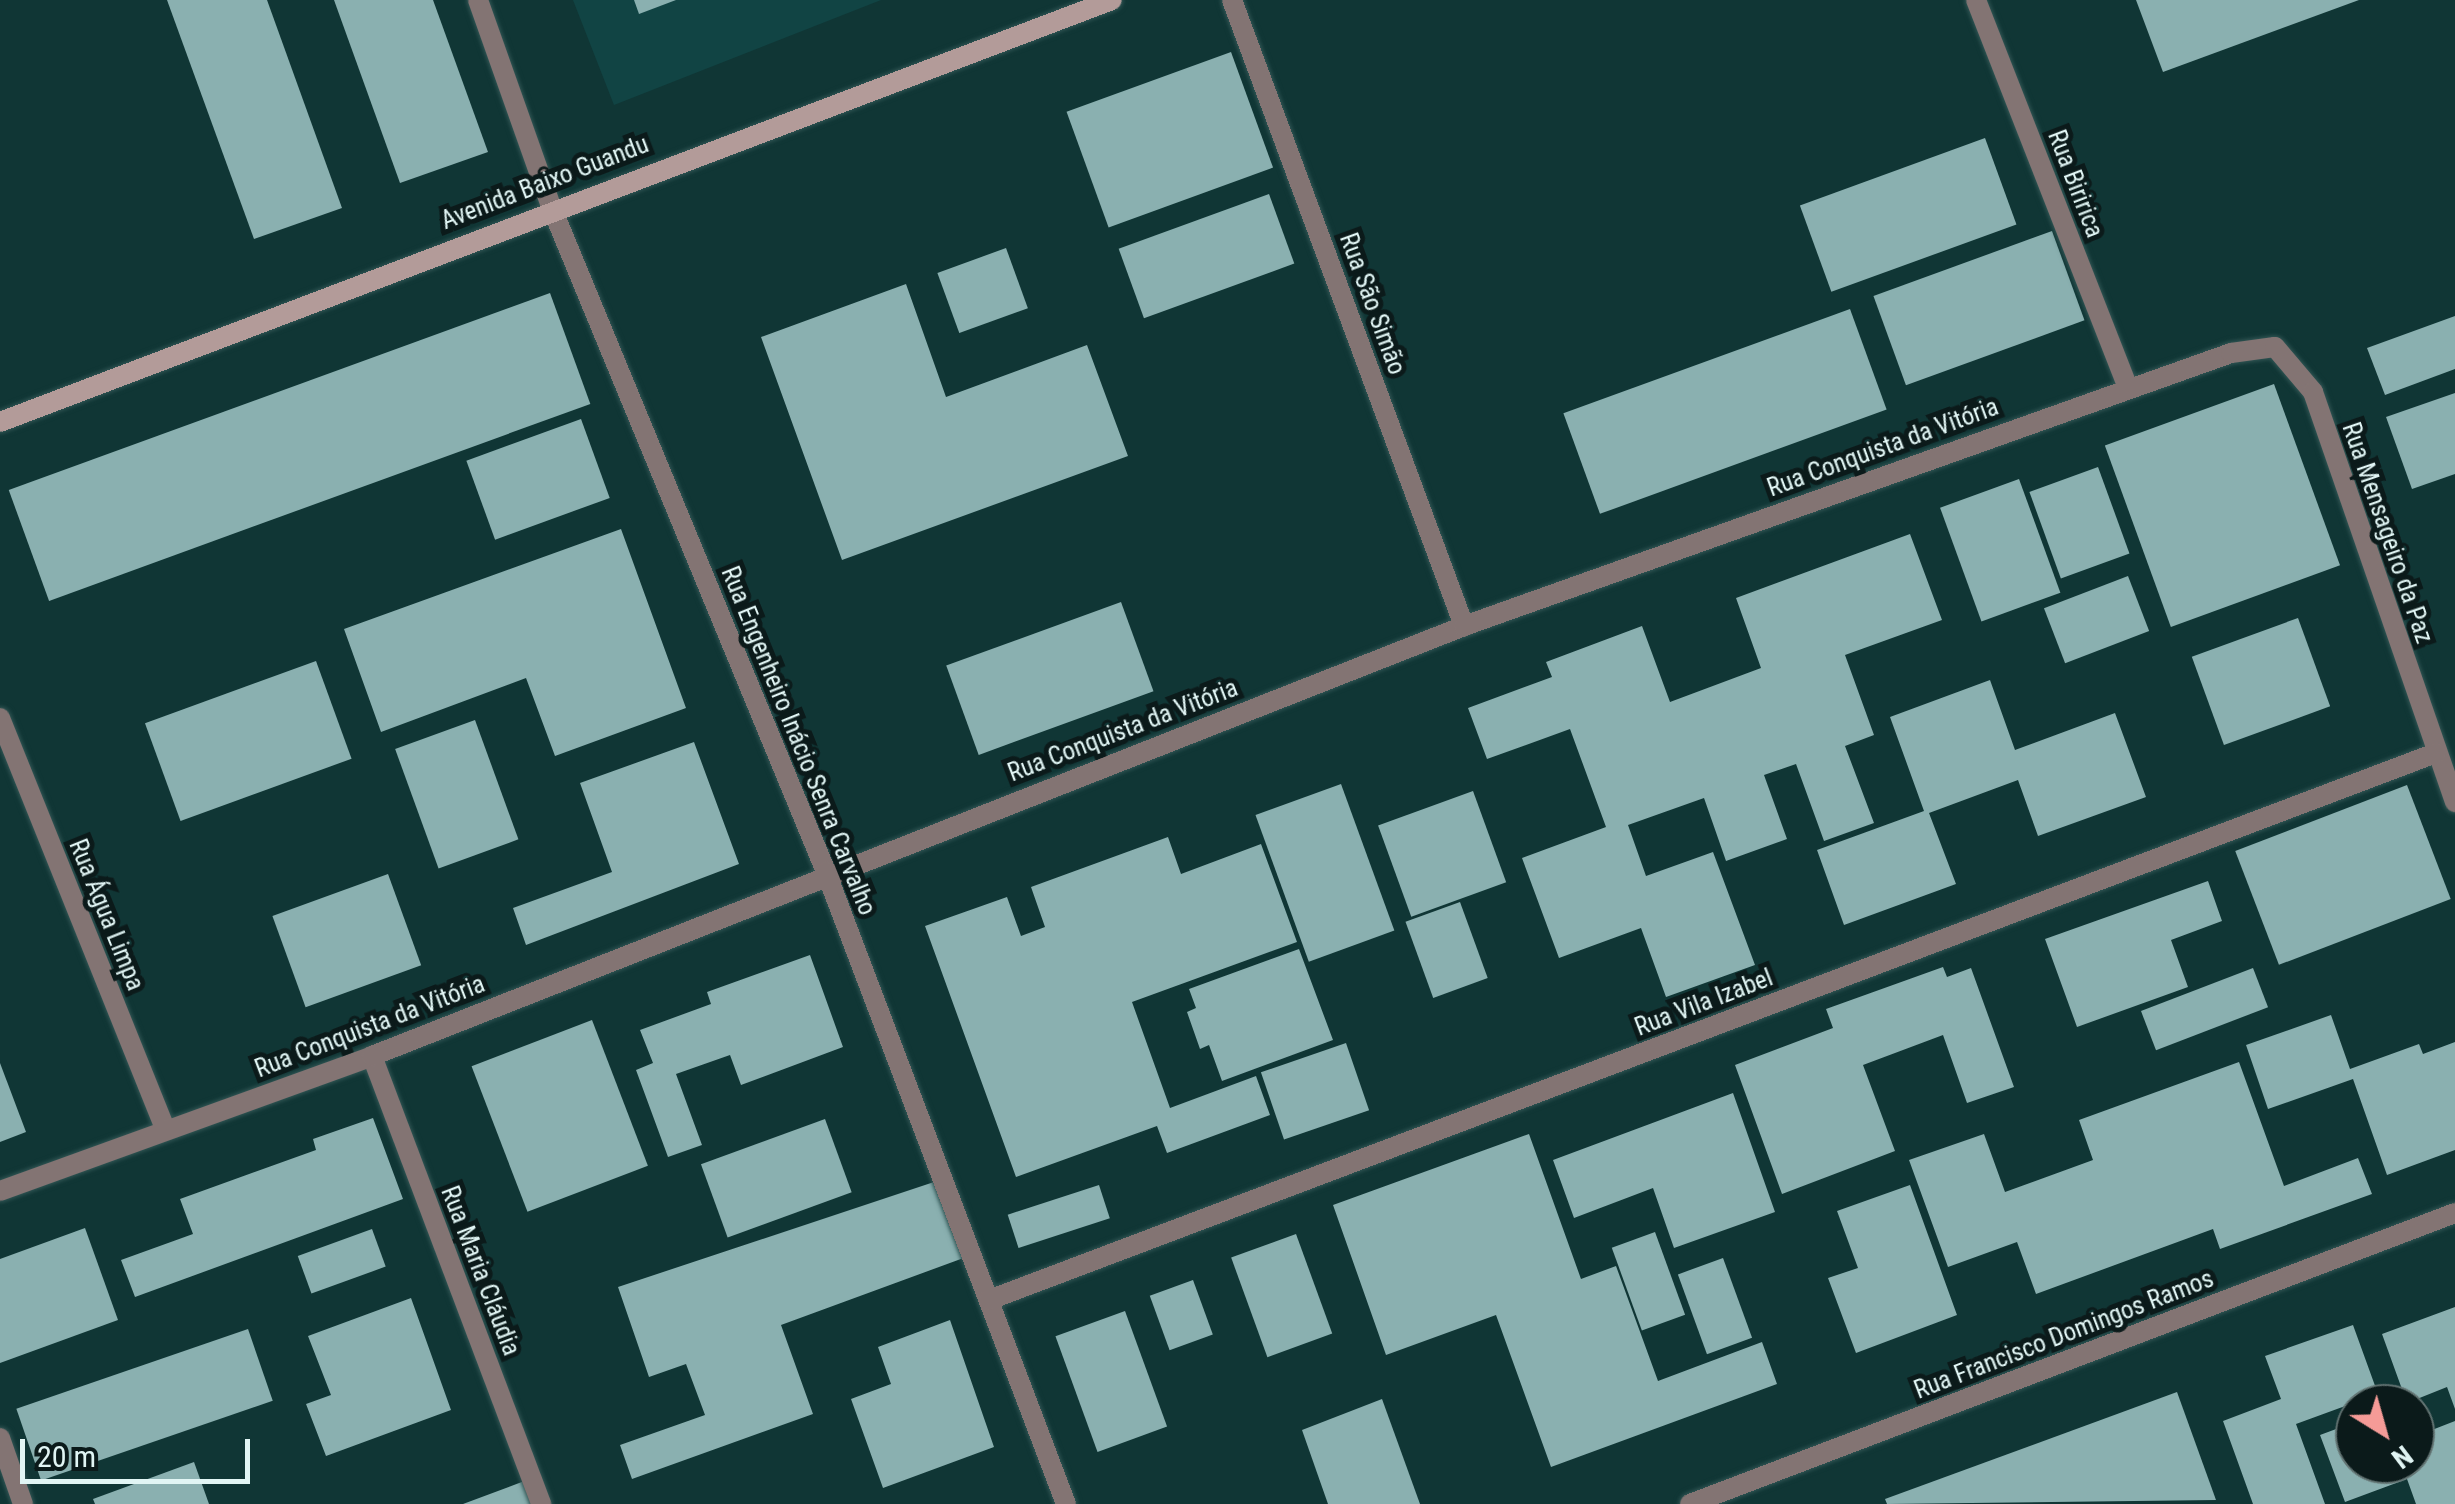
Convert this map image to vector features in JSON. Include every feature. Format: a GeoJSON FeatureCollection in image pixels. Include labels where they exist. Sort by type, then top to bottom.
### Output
{"type":"FeatureCollection","features":[{"type":"Feature","properties":{"kind":"street","name":"Rua Engenheiro Inácio Senra Carvalho"},"geometry":{"type":"LineString","coordinates":[[478,0],[551,206],[826,872],[1066,1504]]}},
{"type":"Feature","properties":{"kind":"street","name":"Avenida Baixo Guandu"},"geometry":{"type":"LineString","coordinates":[[0,422],[551,206],[1112,0]]}},
{"type":"Feature","properties":{"kind":"street","name":"Rua São Simão"},"geometry":{"type":"LineString","coordinates":[[1232,0],[1464,626]]}},
{"type":"Feature","properties":{"kind":"street","name":"Rua Biririca"},"geometry":{"type":"LineString","coordinates":[[1976,0],[2127,386]]}},
{"type":"Feature","properties":{"kind":"street","name":"Rua Conquista da Vitória"},"geometry":{"type":"LineString","coordinates":[[0,1191],[372,1056],[826,872],[1464,626],[2127,386],[2275,347]]}},
{"type":"Feature","properties":{"kind":"street","name":"Rua Mensageiro da Paz"},"geometry":{"type":"LineString","coordinates":[[2275,347],[2313,392],[2455,802]]}},
{"type":"Feature","properties":{"kind":"street","name":"Rua Água Limpa"},"geometry":{"type":"LineString","coordinates":[[0,718],[166,1130]]}},
{"type":"Feature","properties":{"kind":"street","name":"Rua Vila Izabel"},"geometry":{"type":"LineString","coordinates":[[989,1300],[2436,753]]}},
{"type":"Feature","properties":{"kind":"street","name":"Rua Maria Cláudia"},"geometry":{"type":"LineString","coordinates":[[372,1056],[541,1504]]}},
{"type":"Feature","properties":{"kind":"street","name":"Rua Francisco Domingos Ramos"},"geometry":{"type":"LineString","coordinates":[[1690,1504],[2455,1213]]}},
{"type":"Feature","properties":{"kind":"street"},"geometry":{"type":"LineString","coordinates":[[0,1438],[23,1504]]}},
{"type":"Feature","properties":{"kind":"shaded area"},"geometry":{"type":"Polygon","coordinates":[[[573,0],[881,0],[614,105],[573,0]]]}},
{"type":"Feature","properties":{"kind":"building"},"geometry":{"type":"Polygon","coordinates":[[[167,0],[267,0],[342,208],[254,239],[167,0]]]}},
{"type":"Feature","properties":{"kind":"building"},"geometry":{"type":"Polygon","coordinates":[[[334,0],[433,0],[488,152],[400,183],[334,0]]]}},
{"type":"Feature","properties":{"kind":"building"},"geometry":{"type":"Polygon","coordinates":[[[634,0],[676,0],[639,14],[634,0]]]}},
{"type":"Feature","properties":{"kind":"building"},"geometry":{"type":"Polygon","coordinates":[[[2136,0],[2359,0],[2163,72],[2136,0]]]}},
{"type":"Feature","properties":{"kind":"building"},"geometry":{"type":"Polygon","coordinates":[[[1231,52],[1273,168],[1109,227],[1067,112],[1231,52]]]}},
{"type":"Feature","properties":{"kind":"building"},"geometry":{"type":"Polygon","coordinates":[[[1985,138],[2016,224],[1831,292],[1800,205],[1985,138]]]}},
{"type":"Feature","properties":{"kind":"building"},"geometry":{"type":"Polygon","coordinates":[[[1269,194],[1294,264],[1144,318],[1119,249],[1269,194]]]}},
{"type":"Feature","properties":{"kind":"building"},"geometry":{"type":"Polygon","coordinates":[[[2052,231],[2084,320],[1906,385],[1873,296],[2052,231]]]}},
{"type":"Feature","properties":{"kind":"building"},"geometry":{"type":"Polygon","coordinates":[[[1006,248],[1028,308],[959,333],[937,273],[1006,248]]]}},
{"type":"Feature","properties":{"kind":"building"},"geometry":{"type":"Polygon","coordinates":[[[906,284],[946,397],[1087,345],[1128,456],[842,560],[761,337],[906,284]]]}},
{"type":"Feature","properties":{"kind":"building"},"geometry":{"type":"Polygon","coordinates":[[[550,293],[590,404],[49,601],[9,490],[550,293]]]}},
{"type":"Feature","properties":{"kind":"building"},"geometry":{"type":"Polygon","coordinates":[[[1850,309],[1887,410],[1600,514],[1563,413],[1850,309]]]}},
{"type":"Feature","properties":{"kind":"building"},"geometry":{"type":"Polygon","coordinates":[[[2455,316],[2455,369],[2385,395],[2367,348],[2455,316]]]}},
{"type":"Feature","properties":{"kind":"building"},"geometry":{"type":"Polygon","coordinates":[[[2274,384],[2340,565],[2171,627],[2105,446],[2274,384]]]}},
{"type":"Feature","properties":{"kind":"building"},"geometry":{"type":"Polygon","coordinates":[[[2455,393],[2455,474],[2412,489],[2386,417],[2455,393]]]}},
{"type":"Feature","properties":{"kind":"building"},"geometry":{"type":"Polygon","coordinates":[[[581,419],[610,498],[495,540],[466,461],[581,419]]]}},
{"type":"Feature","properties":{"kind":"building"},"geometry":{"type":"Polygon","coordinates":[[[2098,467],[2129,553],[2061,578],[2029,492],[2098,467]]]}},
{"type":"Feature","properties":{"kind":"building"},"geometry":{"type":"Polygon","coordinates":[[[2019,479],[2060,593],[1981,621],[1940,508],[2019,479]]]}},
{"type":"Feature","properties":{"kind":"building"},"geometry":{"type":"Polygon","coordinates":[[[621,529],[686,708],[555,756],[526,678],[381,732],[344,629],[621,529]]]}},
{"type":"Feature","properties":{"kind":"building"},"geometry":{"type":"Polygon","coordinates":[[[1910,534],[1942,620],[1845,655],[1874,735],[1845,746],[1874,823],[1824,841],[1796,764],[1764,775],[1787,839],[1726,861],[1704,798],[1628,825],[1646,876],[1713,852],[1755,965],[1666,997],[1641,928],[1559,958],[1522,858],[1606,827],[1570,729],[1487,759],[1468,708],[1552,677],[1546,662],[1642,626],[1670,702],[1761,668],[1736,598],[1910,534]]]}},
{"type":"Feature","properties":{"kind":"building"},"geometry":{"type":"Polygon","coordinates":[[[2128,576],[2149,631],[2065,663],[2044,608],[2128,576]]]}},
{"type":"Feature","properties":{"kind":"building"},"geometry":{"type":"Polygon","coordinates":[[[1121,602],[1153,691],[979,755],[946,666],[1121,602]]]}},
{"type":"Feature","properties":{"kind":"building"},"geometry":{"type":"Polygon","coordinates":[[[2298,618],[2330,706],[2224,745],[2192,657],[2298,618]]]}},
{"type":"Feature","properties":{"kind":"building"},"geometry":{"type":"Polygon","coordinates":[[[316,661],[352,759],[181,821],[145,723],[316,661]]]}},
{"type":"Feature","properties":{"kind":"building"},"geometry":{"type":"Polygon","coordinates":[[[1990,680],[2015,750],[2115,713],[2146,797],[2038,836],[2018,780],[1929,813],[1956,884],[1844,925],[1817,850],[1924,811],[1890,717],[1990,680]]]}},
{"type":"Feature","properties":{"kind":"building"},"geometry":{"type":"Polygon","coordinates":[[[475,720],[518,839],[439,868],[395,749],[475,720]]]}},
{"type":"Feature","properties":{"kind":"building"},"geometry":{"type":"Polygon","coordinates":[[[694,742],[739,864],[526,945],[513,908],[612,872],[580,783],[694,742]]]}},
{"type":"Feature","properties":{"kind":"building"},"geometry":{"type":"Polygon","coordinates":[[[1341,784],[1394,931],[1309,962],[1255,815],[1341,784]]]}},
{"type":"Feature","properties":{"kind":"building"},"geometry":{"type":"Polygon","coordinates":[[[2407,785],[2451,899],[2279,965],[2235,851],[2407,785]]]}},
{"type":"Feature","properties":{"kind":"building"},"geometry":{"type":"Polygon","coordinates":[[[1473,791],[1506,882],[1411,917],[1378,826],[1473,791]]]}},
{"type":"Feature","properties":{"kind":"building"},"geometry":{"type":"Polygon","coordinates":[[[1168,837],[1181,874],[1261,844],[1297,942],[1132,1002],[1170,1108],[1256,1076],[1270,1115],[1167,1153],[1157,1126],[1016,1177],[925,926],[1007,897],[1021,936],[1045,927],[1031,887],[1168,837]]]}},
{"type":"Feature","properties":{"kind":"building"},"geometry":{"type":"Polygon","coordinates":[[[388,874],[421,965],[306,1007],[272,916],[388,874]]]}},
{"type":"Feature","properties":{"kind":"building"},"geometry":{"type":"Polygon","coordinates":[[[2208,881],[2222,921],[2171,940],[2188,987],[2077,1027],[2045,939],[2208,881]]]}},
{"type":"Feature","properties":{"kind":"building"},"geometry":{"type":"Polygon","coordinates":[[[1460,902],[1488,978],[1433,998],[1405,922],[1460,902]]]}},
{"type":"Feature","properties":{"kind":"building"},"geometry":{"type":"Polygon","coordinates":[[[1299,949],[1333,1040],[1222,1081],[1209,1045],[1200,1049],[1187,1012],[1196,1008],[1189,989],[1299,949]]]}},
{"type":"Feature","properties":{"kind":"building"},"geometry":{"type":"Polygon","coordinates":[[[810,955],[843,1047],[741,1085],[730,1055],[676,1074],[702,1145],[668,1157],[636,1070],[653,1063],[640,1030],[711,1004],[707,992],[810,955]]]}},
{"type":"Feature","properties":{"kind":"building"},"geometry":{"type":"Polygon","coordinates":[[[1943,967],[1947,977],[1971,968],[2014,1087],[1967,1103],[1943,1035],[1863,1065],[1895,1151],[1782,1194],[1735,1065],[1833,1028],[1826,1009],[1943,967]]]}},
{"type":"Feature","properties":{"kind":"building"},"geometry":{"type":"Polygon","coordinates":[[[2253,968],[2268,1007],[2156,1050],[2141,1011],[2253,968]]]}},
{"type":"Feature","properties":{"kind":"building"},"geometry":{"type":"Polygon","coordinates":[[[2331,1015],[2350,1069],[2419,1044],[2423,1054],[2455,1042],[2455,1150],[2387,1175],[2353,1079],[2268,1109],[2246,1045],[2331,1015]]]}},
{"type":"Feature","properties":{"kind":"building"},"geometry":{"type":"Polygon","coordinates":[[[592,1020],[648,1166],[527,1212],[472,1066],[592,1020]]]}},
{"type":"Feature","properties":{"kind":"building"},"geometry":{"type":"Polygon","coordinates":[[[1346,1043],[1369,1110],[1284,1139],[1261,1072],[1346,1043]]]}},
{"type":"Feature","properties":{"kind":"building"},"geometry":{"type":"Polygon","coordinates":[[[2239,1062],[2284,1186],[2358,1158],[2372,1194],[2220,1249],[2213,1229],[2036,1294],[2017,1242],[1948,1267],[1909,1160],[1984,1134],[2005,1192],[2093,1160],[2079,1120],[2239,1062]]]}},
{"type":"Feature","properties":{"kind":"building"},"geometry":{"type":"Polygon","coordinates":[[[0,1063],[26,1132],[0,1142],[0,1063]]]}},
{"type":"Feature","properties":{"kind":"building"},"geometry":{"type":"Polygon","coordinates":[[[1733,1093],[1775,1212],[1674,1248],[1653,1188],[1574,1218],[1553,1160],[1733,1093]]]}},
{"type":"Feature","properties":{"kind":"building"},"geometry":{"type":"Polygon","coordinates":[[[373,1118],[403,1199],[135,1297],[121,1260],[193,1234],[180,1199],[316,1150],[313,1139],[373,1118]]]}},
{"type":"Feature","properties":{"kind":"building"},"geometry":{"type":"Polygon","coordinates":[[[825,1119],[852,1192],[728,1237],[701,1164],[825,1119]]]}},
{"type":"Feature","properties":{"kind":"building"},"geometry":{"type":"Polygon","coordinates":[[[1529,1134],[1581,1279],[1616,1266],[1658,1381],[1762,1342],[1777,1384],[1551,1467],[1496,1315],[1386,1355],[1333,1205],[1529,1134]]]}},
{"type":"Feature","properties":{"kind":"building"},"geometry":{"type":"Polygon","coordinates":[[[940,1180],[969,1256],[781,1325],[813,1414],[632,1479],[620,1445],[705,1415],[686,1364],[649,1377],[618,1287],[940,1180]]]}},
{"type":"Feature","properties":{"kind":"building"},"geometry":{"type":"Polygon","coordinates":[[[1099,1185],[1110,1218],[1019,1248],[1008,1215],[1099,1185]]]}},
{"type":"Feature","properties":{"kind":"building"},"geometry":{"type":"Polygon","coordinates":[[[1910,1185],[1957,1315],[1856,1353],[1828,1278],[1858,1268],[1837,1211],[1910,1185]]]}},
{"type":"Feature","properties":{"kind":"building"},"geometry":{"type":"Polygon","coordinates":[[[85,1228],[118,1320],[0,1363],[0,1259],[85,1228]]]}},
{"type":"Feature","properties":{"kind":"building"},"geometry":{"type":"Polygon","coordinates":[[[372,1229],[386,1267],[311,1294],[298,1256],[372,1229]]]}},
{"type":"Feature","properties":{"kind":"building"},"geometry":{"type":"Polygon","coordinates":[[[1655,1232],[1685,1315],[1642,1330],[1612,1248],[1655,1232]]]}},
{"type":"Feature","properties":{"kind":"building"},"geometry":{"type":"Polygon","coordinates":[[[1296,1234],[1332,1334],[1267,1357],[1231,1258],[1296,1234]]]}},
{"type":"Feature","properties":{"kind":"building"},"geometry":{"type":"Polygon","coordinates":[[[1723,1258],[1752,1338],[1707,1354],[1678,1274],[1723,1258]]]}},
{"type":"Feature","properties":{"kind":"building"},"geometry":{"type":"Polygon","coordinates":[[[1193,1280],[1213,1335],[1170,1350],[1150,1296],[1193,1280]]]}},
{"type":"Feature","properties":{"kind":"building"},"geometry":{"type":"Polygon","coordinates":[[[411,1298],[451,1410],[326,1456],[306,1404],[331,1395],[308,1336],[411,1298]]]}},
{"type":"Feature","properties":{"kind":"building"},"geometry":{"type":"Polygon","coordinates":[[[2455,1307],[2455,1409],[2447,1387],[2435,1392],[2435,1384],[2400,1384],[2382,1334],[2455,1307]]]}},
{"type":"Feature","properties":{"kind":"building"},"geometry":{"type":"Polygon","coordinates":[[[1125,1311],[1167,1427],[1098,1452],[1055,1336],[1125,1311]]]}},
{"type":"Feature","properties":{"kind":"building"},"geometry":{"type":"Polygon","coordinates":[[[950,1320],[994,1447],[883,1488],[851,1399],[891,1384],[878,1347],[950,1320]]]}},
{"type":"Feature","properties":{"kind":"building"},"geometry":{"type":"Polygon","coordinates":[[[2353,1325],[2374,1384],[2335,1384],[2335,1410],[2296,1424],[2325,1504],[2253,1504],[2223,1421],[2281,1399],[2265,1356],[2353,1325]]]}},
{"type":"Feature","properties":{"kind":"building"},"geometry":{"type":"Polygon","coordinates":[[[248,1329],[273,1401],[41,1481],[16,1409],[248,1329]]]}},
{"type":"Feature","properties":{"kind":"building"},"geometry":{"type":"Polygon","coordinates":[[[2177,1392],[2216,1500],[1887,1504],[1885,1499],[2177,1392]]]}},
{"type":"Feature","properties":{"kind":"building"},"geometry":{"type":"Polygon","coordinates":[[[1382,1399],[1420,1504],[1328,1504],[1302,1430],[1382,1399]]]}},
{"type":"Feature","properties":{"kind":"building"},"geometry":{"type":"Polygon","coordinates":[[[2455,1421],[2455,1504],[2416,1504],[2409,1484],[2435,1484],[2435,1429],[2455,1421]]]}},
{"type":"Feature","properties":{"kind":"building"},"geometry":{"type":"Polygon","coordinates":[[[2335,1429],[2335,1475],[2320,1435],[2335,1429]]]}},
{"type":"Feature","properties":{"kind":"building"},"geometry":{"type":"Polygon","coordinates":[[[194,1462],[209,1504],[95,1504],[93,1499],[194,1462]]]}},
{"type":"Feature","properties":{"kind":"building"},"geometry":{"type":"Polygon","coordinates":[[[527,1480],[536,1504],[463,1504],[527,1480]]]}},
{"type":"Feature","properties":{"kind":"building"},"geometry":{"type":"Polygon","coordinates":[[[2338,1484],[2394,1484],[2345,1502],[2338,1484]]]}}]}
